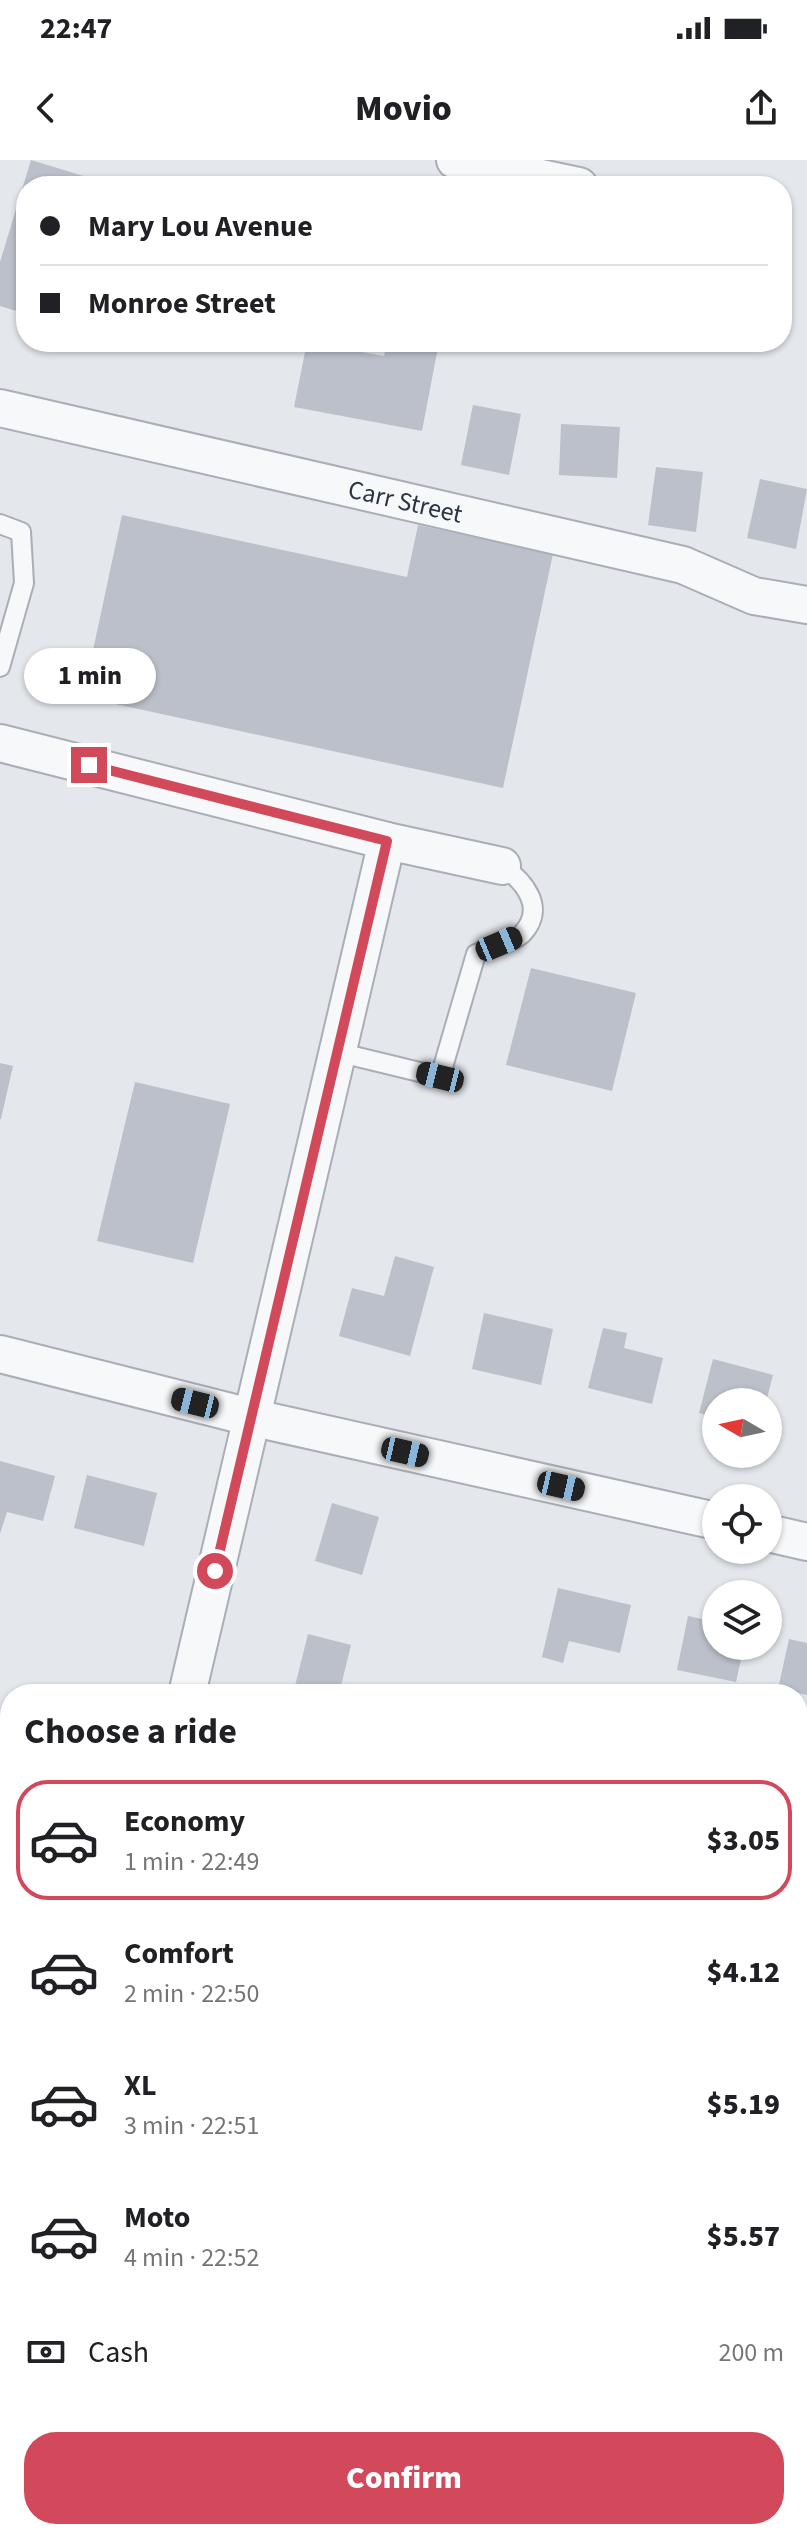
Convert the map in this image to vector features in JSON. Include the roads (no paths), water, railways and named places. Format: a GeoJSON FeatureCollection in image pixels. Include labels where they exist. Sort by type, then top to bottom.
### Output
{"type":"FeatureCollection","features":[{"type":"Feature","properties":{"kind":"street"},"geometry":{"type":"LineString","coordinates":[[455,160],[531,176]]}},
{"type":"Feature","properties":{"kind":"street","name":"Carr Street"},"geometry":{"type":"LineString","coordinates":[[0,408],[683,565],[754,596],[807,605]]}},
{"type":"Feature","properties":{"kind":"street"},"geometry":{"type":"LineString","coordinates":[[0,743],[387,841],[502,866]]}},
{"type":"Feature","properties":{"kind":"street"},"geometry":{"type":"LineString","coordinates":[[189,1684],[387,841]]}},
{"type":"Feature","properties":{"kind":"street"},"geometry":{"type":"LineString","coordinates":[[0,1354],[250,1417],[702,1518]]}},
{"type":"Feature","properties":{"kind":"street"},"geometry":{"type":"LineString","coordinates":[[782,1536],[807,1542]]}},
{"type":"Feature","properties":{"kind":"lane"},"geometry":{"type":"LineString","coordinates":[[0,524],[21,532],[24,583],[0,667]]}},
{"type":"Feature","properties":{"kind":"lane"},"geometry":{"type":"LineString","coordinates":[[337,1052],[440,1077],[476,954],[522,935],[532,915],[531,896],[520,878],[502,866]]}}]}
